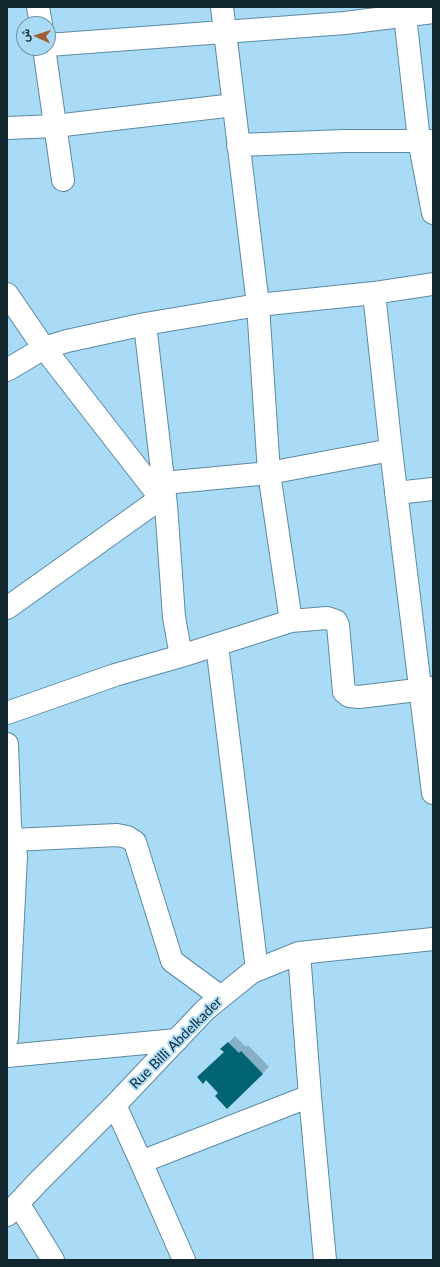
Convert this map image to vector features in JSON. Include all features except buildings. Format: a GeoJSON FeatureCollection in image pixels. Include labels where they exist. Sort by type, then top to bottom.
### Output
{"type":"FeatureCollection","features":[{"type":"Feature","properties":{"kind":"street"},"geometry":{"type":"LineString","coordinates":[[222,7],[258,305],[269,473],[291,621]]}},
{"type":"Feature","properties":{"kind":"street"},"geometry":{"type":"LineString","coordinates":[[405,11],[426,140],[433,213]]}},
{"type":"Feature","properties":{"kind":"street"},"geometry":{"type":"LineString","coordinates":[[56,44],[345,23],[405,11],[433,12]]}},
{"type":"Feature","properties":{"kind":"street"},"geometry":{"type":"LineString","coordinates":[[45,56],[63,180]]}},
{"type":"Feature","properties":{"kind":"street"},"geometry":{"type":"LineString","coordinates":[[7,128],[55,126],[234,105]]}},
{"type":"Feature","properties":{"kind":"street"},"geometry":{"type":"LineString","coordinates":[[238,145],[426,140]]}},
{"type":"Feature","properties":{"kind":"street"},"geometry":{"type":"LineString","coordinates":[[7,370],[44,348],[67,341],[145,324],[258,305],[374,293],[433,284]]}},
{"type":"Feature","properties":{"kind":"street"},"geometry":{"type":"LineString","coordinates":[[374,293],[396,493],[426,688],[433,793]]}},
{"type":"Feature","properties":{"kind":"street"},"geometry":{"type":"LineString","coordinates":[[7,294],[44,348],[164,496]]}},
{"type":"Feature","properties":{"kind":"street"},"geometry":{"type":"LineString","coordinates":[[145,324],[164,496],[174,618],[181,656]]}},
{"type":"Feature","properties":{"kind":"street"},"geometry":{"type":"LineString","coordinates":[[7,608],[164,496],[269,473],[391,450]]}},
{"type":"Feature","properties":{"kind":"street"},"geometry":{"type":"LineString","coordinates":[[396,493],[433,489]]}},
{"type":"Feature","properties":{"kind":"street"},"geometry":{"type":"LineString","coordinates":[[7,713],[115,675],[217,645],[291,621],[327,618],[336,620],[338,625],[344,692],[349,696],[359,697],[426,688]]}},
{"type":"Feature","properties":{"kind":"street"},"geometry":{"type":"LineString","coordinates":[[217,645],[257,970]]}},
{"type":"Feature","properties":{"kind":"street"},"geometry":{"type":"LineString","coordinates":[[7,744],[10,827],[16,856],[7,1038]]}},
{"type":"Feature","properties":{"kind":"street"},"geometry":{"type":"LineString","coordinates":[[10,827],[117,835],[127,837],[135,842],[172,961],[221,997]]}},
{"type":"Feature","properties":{"kind":"street","name":"Rue Billi Abdelkader"},"geometry":{"type":"LineString","coordinates":[[12,1209],[115,1105],[205,1010],[252,972],[299,953],[433,938]]}},
{"type":"Feature","properties":{"kind":"street"},"geometry":{"type":"LineString","coordinates":[[299,953],[325,1260]]}},
{"type":"Feature","properties":{"kind":"street"},"geometry":{"type":"LineString","coordinates":[[7,1056],[176,1040]]}},
{"type":"Feature","properties":{"kind":"street"},"geometry":{"type":"LineString","coordinates":[[141,1162],[310,1096]]}},
{"type":"Feature","properties":{"kind":"street"},"geometry":{"type":"LineString","coordinates":[[115,1105],[184,1260]]}},
{"type":"Feature","properties":{"kind":"street"},"geometry":{"type":"LineString","coordinates":[[12,1209],[53,1260]]}}]}
